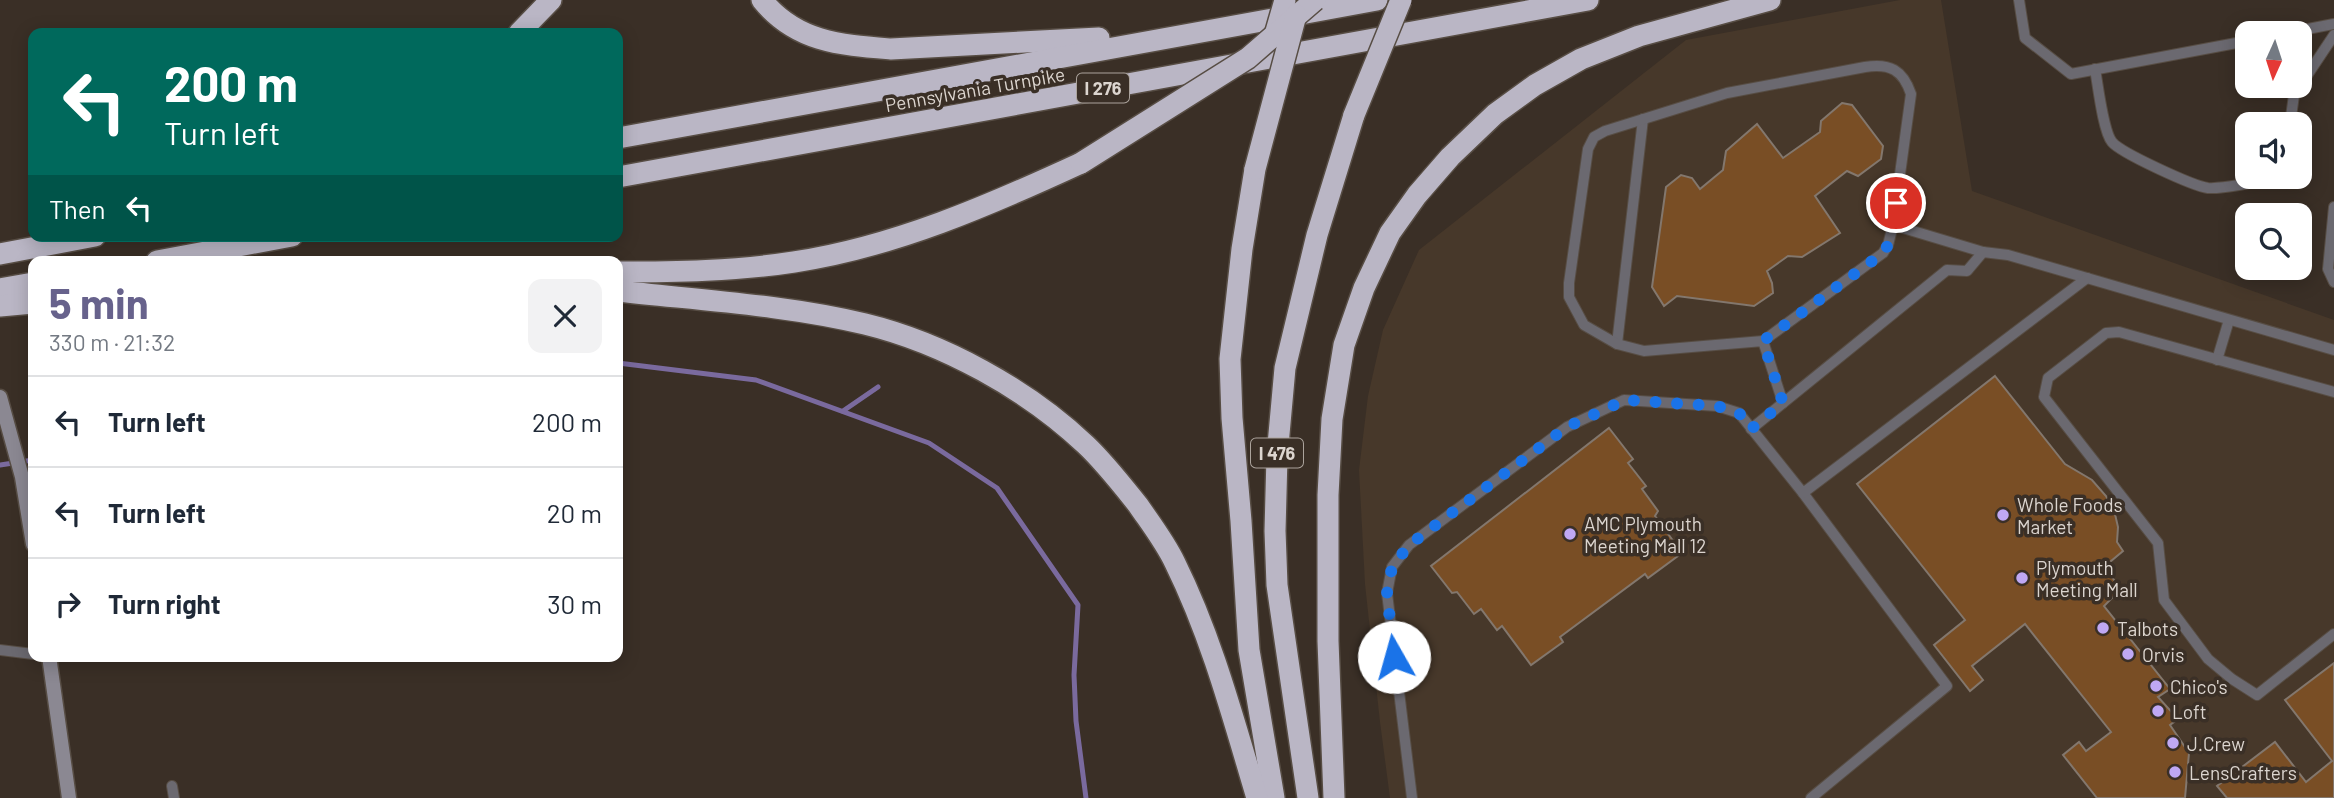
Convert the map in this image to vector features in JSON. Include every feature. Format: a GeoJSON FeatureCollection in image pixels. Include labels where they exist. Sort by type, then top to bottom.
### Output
{"type":"FeatureCollection","features":[{"type":"Feature","properties":{"kind":"highway"},"geometry":{"type":"LineString","coordinates":[[524,28],[551,0]]}},
{"type":"Feature","properties":{"kind":"highway"},"geometry":{"type":"LineString","coordinates":[[762,0],[783,21],[803,33],[825,41],[891,49],[1185,33]]}},
{"type":"Feature","properties":{"kind":"highway"},"geometry":{"type":"LineString","coordinates":[[1255,169],[1264,90],[1285,0]]}},
{"type":"Feature","properties":{"kind":"highway","name":"I 476"},"geometry":{"type":"LineString","coordinates":[[1274,798],[1249,650],[1230,359],[1242,248],[1255,169],[1301,0]]}},
{"type":"Feature","properties":{"kind":"highway"},"geometry":{"type":"LineString","coordinates":[[623,272],[757,267],[795,262],[876,244],[994,204],[1082,163],[1248,58],[1315,0]]}},
{"type":"Feature","properties":{"kind":"highway","name":"Pennsylvania Turnpike"},"geometry":{"type":"LineString","coordinates":[[623,137],[1377,0]]}},
{"type":"Feature","properties":{"kind":"highway","name":"I 476"},"geometry":{"type":"LineString","coordinates":[[1308,798],[1277,585],[1277,456],[1285,368],[1317,236],[1354,115],[1401,0]]}},
{"type":"Feature","properties":{"kind":"highway","name":"Pennsylvania Turnpike"},"geometry":{"type":"LineString","coordinates":[[623,176],[1588,0]]}},
{"type":"Feature","properties":{"kind":"highway"},"geometry":{"type":"LineString","coordinates":[[1334,798],[1328,641],[1328,495],[1332,419],[1343,345],[1364,288],[1390,233],[1417,194],[1450,157],[1496,114],[1535,85],[1581,59],[1640,36],[1770,0]]}},
{"type":"Feature","properties":{"kind":"highway"},"geometry":{"type":"LineString","coordinates":[[0,254],[63,242]]}},
{"type":"Feature","properties":{"kind":"highway"},"geometry":{"type":"LineString","coordinates":[[184,256],[260,242]]}},
{"type":"Feature","properties":{"kind":"highway"},"geometry":{"type":"LineString","coordinates":[[0,289],[28,284]]}},
{"type":"Feature","properties":{"kind":"highway"},"geometry":{"type":"LineString","coordinates":[[623,292],[787,310],[893,331],[971,365],[1017,393],[1071,432],[1087,446],[1129,494],[1174,561],[1213,652],[1257,798]]}},
{"type":"Feature","properties":{"kind":"highway"},"geometry":{"type":"LineString","coordinates":[[0,306],[28,303]]}},
{"type":"Feature","properties":{"kind":"street"},"geometry":{"type":"LineString","coordinates":[[0,397],[21,475],[28,515]]}},
{"type":"Feature","properties":{"kind":"street"},"geometry":{"type":"LineString","coordinates":[[50,662],[69,798]]}},
{"type":"Feature","properties":{"kind":"lane"},"geometry":{"type":"LineString","coordinates":[[2019,0],[2025,38],[2071,74],[2235,43]]}},
{"type":"Feature","properties":{"kind":"lane"},"geometry":{"type":"LineString","coordinates":[[2312,28],[2334,24]]}},
{"type":"Feature","properties":{"kind":"lane"},"geometry":{"type":"LineString","coordinates":[[2292,112],[2294,96],[2334,35]]}},
{"type":"Feature","properties":{"kind":"lane"},"geometry":{"type":"LineString","coordinates":[[1877,65],[1893,69],[1906,78],[1911,94],[1893,225],[1883,253],[1763,341],[1644,351],[1617,344],[1584,325],[1569,297],[1588,149],[1594,138],[1605,131],[1727,93],[1865,66],[1877,65]]}},
{"type":"Feature","properties":{"kind":"lane"},"geometry":{"type":"LineString","coordinates":[[2095,69],[2108,134],[2113,144],[2194,184],[2210,188],[2235,183]]}},
{"type":"Feature","properties":{"kind":"lane"},"geometry":{"type":"LineString","coordinates":[[1617,344],[1643,119]]}},
{"type":"Feature","properties":{"kind":"lane"},"geometry":{"type":"LineString","coordinates":[[2334,207],[2328,269],[2334,282]]}},
{"type":"Feature","properties":{"kind":"lane"},"geometry":{"type":"LineString","coordinates":[[1893,225],[1983,252],[2008,255],[2334,350]]}},
{"type":"Feature","properties":{"kind":"lane"},"geometry":{"type":"LineString","coordinates":[[1751,429],[1947,270],[1967,271],[1983,252]]}},
{"type":"Feature","properties":{"kind":"lane"},"geometry":{"type":"LineString","coordinates":[[1803,494],[2087,278]]}},
{"type":"Feature","properties":{"kind":"lane"},"geometry":{"type":"LineString","coordinates":[[2217,360],[2229,320]]}},
{"type":"Feature","properties":{"kind":"lane"},"geometry":{"type":"LineString","coordinates":[[2334,392],[2119,332],[2106,333],[2049,379],[2044,397],[2158,543],[2164,600],[2208,659],[2232,679],[2257,695],[2334,634]]}},
{"type":"Feature","properties":{"kind":"lane"},"geometry":{"type":"LineString","coordinates":[[1763,341],[1783,403]]}},
{"type":"Feature","properties":{"kind":"lane"},"geometry":{"type":"LineString","coordinates":[[1412,798],[1387,593],[1392,567],[1409,545],[1567,427],[1625,400],[1717,406],[1739,413],[1947,686],[1811,798]]}},
{"type":"Feature","properties":{"kind":"lane"},"geometry":{"type":"LineString","coordinates":[[0,650],[28,653]]}},
{"type":"Feature","properties":{"kind":"lane"},"geometry":{"type":"LineString","coordinates":[[172,786],[174,798]]}},
{"type":"Feature","properties":{"kind":"shaded area","name":"Plymouth Meeting Mall"},"geometry":{"type":"Polygon","coordinates":[[[1900,0],[1941,0],[1972,191],[2334,320],[2334,798],[1390,798],[1365,584],[1359,470],[1368,396],[1383,330],[1419,250],[1686,40],[1900,0]]]}},
{"type":"Feature","properties":{"kind":"building"},"geometry":{"type":"Polygon","coordinates":[[[1842,103],[1852,105],[1883,146],[1881,159],[1858,176],[1847,171],[1815,196],[1840,233],[1802,257],[1788,256],[1767,271],[1773,293],[1754,306],[1677,296],[1664,306],[1652,287],[1666,187],[1681,175],[1692,178],[1700,189],[1723,170],[1726,151],[1757,124],[1783,158],[1820,132],[1821,121],[1842,103]]]}},
{"type":"Feature","properties":{"kind":"building","name":"Plymouth Meeting Mall"},"geometry":{"type":"Polygon","coordinates":[[[1995,376],[2065,464],[2092,480],[2106,496],[2115,514],[2117,542],[2123,551],[2104,567],[2121,589],[2104,606],[2170,689],[2158,697],[2178,719],[2170,725],[2189,753],[2185,798],[2097,798],[2063,755],[2079,742],[2086,751],[2111,732],[2025,624],[1972,666],[1983,680],[1970,691],[1934,645],[1965,620],[1857,484],[1995,376]]]}},
{"type":"Feature","properties":{"kind":"building","name":"AMC Plymouth Meeting Mall 12"},"geometry":{"type":"Polygon","coordinates":[[[1609,428],[1633,459],[1628,463],[1646,486],[1642,489],[1658,511],[1655,516],[1682,553],[1648,578],[1645,574],[1560,637],[1563,642],[1531,665],[1502,626],[1497,630],[1481,609],[1474,614],[1457,592],[1452,593],[1431,566],[1609,428]]]}},
{"type":"Feature","properties":{"kind":"building"},"geometry":{"type":"Polygon","coordinates":[[[2334,663],[2334,798],[2227,798],[2217,786],[2275,742],[2306,782],[2332,761],[2285,700],[2334,663]]]}},
{"type":"Feature","properties":{"kind":"waterway"},"geometry":{"type":"LineString","coordinates":[[623,364],[756,380],[929,443],[997,488],[1078,605],[1074,675],[1076,721],[1086,798]]}},
{"type":"Feature","properties":{"kind":"waterway"},"geometry":{"type":"LineString","coordinates":[[843,411],[878,387]]}},
{"type":"Feature","properties":{"kind":"waterway"},"geometry":{"type":"LineString","coordinates":[[0,465],[28,461]]}},
{"type":"Feature","properties":{"kind":"place","name":"Whole Foods Market"},"geometry":{"type":"Point","coordinates":[2003,515]}},
{"type":"Feature","properties":{"kind":"place","name":"AMC Plymouth Meeting Mall 12"},"geometry":{"type":"Point","coordinates":[1570,534]}},
{"type":"Feature","properties":{"kind":"place","name":"Plymouth Meeting Mall"},"geometry":{"type":"Point","coordinates":[2022,578]}},
{"type":"Feature","properties":{"kind":"place","name":"Talbots"},"geometry":{"type":"Point","coordinates":[2103,628]}},
{"type":"Feature","properties":{"kind":"place","name":"Orvis"},"geometry":{"type":"Point","coordinates":[2128,654]}},
{"type":"Feature","properties":{"kind":"place","name":"Chico's"},"geometry":{"type":"Point","coordinates":[2156,686]}},
{"type":"Feature","properties":{"kind":"place","name":"Loft"},"geometry":{"type":"Point","coordinates":[2158,711]}},
{"type":"Feature","properties":{"kind":"place","name":"J.Crew"},"geometry":{"type":"Point","coordinates":[2173,743]}},
{"type":"Feature","properties":{"kind":"place","name":"LensCrafters"},"geometry":{"type":"Point","coordinates":[2175,772]}},
{"type":"Feature","properties":{"kind":"route"},"geometry":{"type":"LineString","coordinates":[[1394,657],[1387,593],[1392,567],[1409,545],[1567,427],[1625,400],[1717,406],[1739,413],[1751,429],[1783,403],[1763,341],[1883,253],[1888,245],[1896,203]]}}]}
